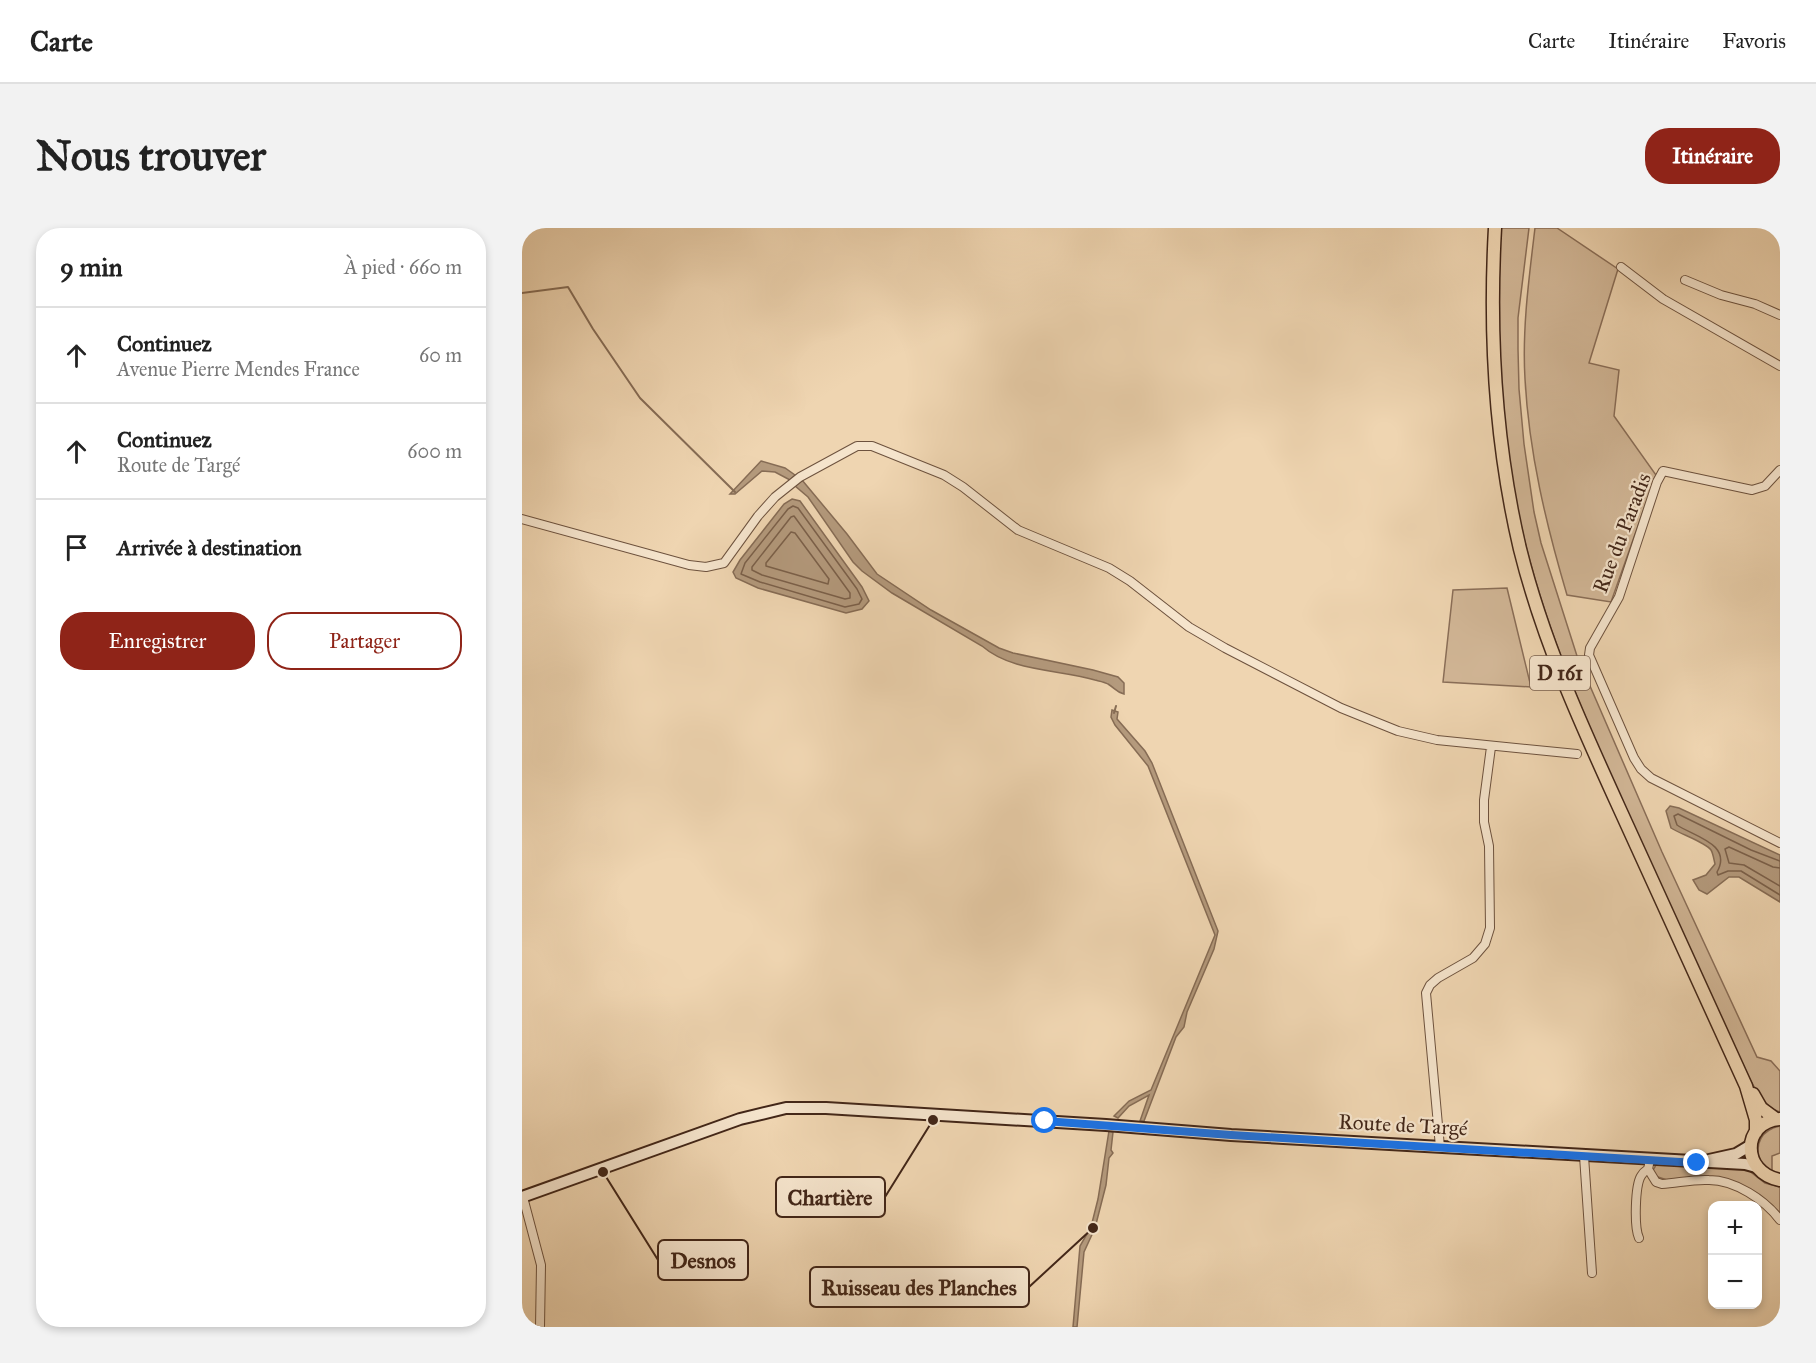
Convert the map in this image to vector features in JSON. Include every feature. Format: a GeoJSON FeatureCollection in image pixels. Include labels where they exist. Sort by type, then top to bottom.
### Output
{"type":"FeatureCollection","features":[{"type":"Feature","properties":{"kind":"main road","name":"D 161"},"geometry":{"type":"LineString","coordinates":[[1495,228],[1492,330],[1495,391],[1502,457],[1528,579],[1544,633],[1587,737],[1746,1086],[1756,1132]]}},
{"type":"Feature","properties":{"kind":"main road","name":"D 161"},"geometry":{"type":"LineString","coordinates":[[1746,1086],[1761,1108],[1778,1119]]}},
{"type":"Feature","properties":{"kind":"main road"},"geometry":{"type":"LineString","coordinates":[[1778,1119],[1768,1122],[1756,1132],[1751,1145],[1751,1153],[1756,1167],[1762,1174],[1771,1179],[1780,1180]]}},
{"type":"Feature","properties":{"kind":"street"},"geometry":{"type":"LineString","coordinates":[[1621,267],[1663,299],[1780,366]]}},
{"type":"Feature","properties":{"kind":"street"},"geometry":{"type":"LineString","coordinates":[[1685,280],[1780,315]]}},
{"type":"Feature","properties":{"kind":"street"},"geometry":{"type":"LineString","coordinates":[[522,519],[689,565],[706,567],[724,563],[775,497],[800,477],[857,446],[872,446],[944,475],[963,486],[1018,530],[1109,568],[1130,581],[1189,627],[1341,708],[1398,731],[1437,740],[1577,754]]}},
{"type":"Feature","properties":{"kind":"street","name":"Rue du Paradis"},"geometry":{"type":"LineString","coordinates":[[1780,470],[1765,486],[1752,490],[1663,471],[1657,482],[1619,597],[1590,648],[1589,655],[1634,758],[1641,769],[1667,786],[1780,843]]}},
{"type":"Feature","properties":{"kind":"street"},"geometry":{"type":"LineString","coordinates":[[1440,1147],[1426,993],[1430,985],[1438,978],[1473,958],[1485,944],[1490,928],[1489,846],[1484,822],[1484,800],[1491,747]]}},
{"type":"Feature","properties":{"kind":"street","name":"Route de Targé"},"geometry":{"type":"LineString","coordinates":[[522,1197],[741,1119],[786,1108],[826,1108],[1584,1156],[1649,1164],[1745,1164],[1756,1167]]}},
{"type":"Feature","properties":{"kind":"street","name":"Route de Targé"},"geometry":{"type":"LineString","coordinates":[[1697,1163],[1736,1154],[1751,1145]]}},
{"type":"Feature","properties":{"kind":"street"},"geometry":{"type":"LineString","coordinates":[[1584,1156],[1592,1273]]}},
{"type":"Feature","properties":{"kind":"street"},"geometry":{"type":"LineString","coordinates":[[1649,1164],[1656,1182],[1662,1184],[1712,1180],[1738,1188],[1765,1204],[1780,1220]]}},
{"type":"Feature","properties":{"kind":"street"},"geometry":{"type":"LineString","coordinates":[[1639,1238],[1635,1222],[1640,1177],[1649,1164]]}},
{"type":"Feature","properties":{"kind":"street"},"geometry":{"type":"LineString","coordinates":[[522,1197],[541,1265],[540,1327]]}},
{"type":"Feature","properties":{"kind":"shaded area"},"geometry":{"type":"Polygon","coordinates":[[[1501,228],[1529,228],[1518,318],[1519,389],[1524,444],[1541,543],[1577,656],[1662,852],[1757,1057],[1771,1061],[1780,1071],[1780,1112],[1772,1109],[1754,1087],[1594,737],[1552,633],[1521,525],[1503,415],[1498,303],[1501,228]]]}},
{"type":"Feature","properties":{"kind":"shaded area"},"geometry":{"type":"Polygon","coordinates":[[[1535,228],[1557,228],[1618,269],[1589,363],[1619,370],[1614,416],[1656,475],[1611,602],[1567,595],[1540,488],[1530,434],[1524,360],[1535,228]]]}},
{"type":"Feature","properties":{"kind":"shaded area"},"geometry":{"type":"Polygon","coordinates":[[[1507,588],[1531,687],[1443,682],[1453,590],[1507,588]]]}},
{"type":"Feature","properties":{"kind":"shaded area"},"geometry":{"type":"Polygon","coordinates":[[[1780,1126],[1780,1153],[1772,1156],[1772,1172],[1760,1161],[1758,1148],[1764,1134],[1780,1126]]]}},
{"type":"Feature","properties":{"kind":"shaded area"},"geometry":{"type":"Polygon","coordinates":[[[1656,1165],[1748,1170],[1765,1183],[1780,1187],[1780,1213],[1767,1201],[1736,1183],[1670,1181],[1655,1176],[1653,1170],[1656,1165]]]}},
{"type":"Feature","properties":{"kind":"water"},"geometry":{"type":"Polygon","coordinates":[[[761,461],[785,468],[795,475],[790,480],[775,472],[762,471],[735,494],[730,494],[761,461]]]}},
{"type":"Feature","properties":{"kind":"water"},"geometry":{"type":"Polygon","coordinates":[[[802,480],[877,574],[931,610],[999,648],[1118,677],[1124,683],[1124,694],[1104,682],[1007,661],[892,593],[853,562],[808,497],[794,485],[802,480]]]}},
{"type":"Feature","properties":{"kind":"water"},"geometry":{"type":"Polygon","coordinates":[[[792,499],[800,501],[862,587],[869,601],[862,609],[846,613],[758,588],[736,578],[733,572],[740,560],[784,504],[792,499]]]}},
{"type":"Feature","properties":{"kind":"water"},"geometry":{"type":"Polygon","coordinates":[[[1112,710],[1118,712],[1117,719],[1145,751],[1152,763],[1218,931],[1214,949],[1187,1012],[1184,1027],[1176,1037],[1144,1121],[1140,1121],[1149,1095],[1129,1106],[1118,1118],[1114,1116],[1129,1101],[1151,1090],[1215,935],[1148,766],[1115,725],[1111,717],[1112,710]]]}},
{"type":"Feature","properties":{"kind":"water"},"geometry":{"type":"Polygon","coordinates":[[[1670,806],[1679,808],[1780,855],[1780,902],[1739,877],[1729,877],[1707,894],[1699,890],[1693,880],[1706,875],[1715,864],[1711,850],[1671,828],[1666,811],[1670,806]]]}},
{"type":"Feature","properties":{"kind":"water"},"geometry":{"type":"Polygon","coordinates":[[[1109,1131],[1113,1132],[1111,1150],[1113,1153],[1109,1158],[1106,1185],[1095,1228],[1084,1252],[1077,1327],[1073,1327],[1080,1246],[1091,1227],[1109,1131]]]}},
{"type":"Feature","properties":{"kind":"waterway"},"geometry":{"type":"LineString","coordinates":[[522,293],[568,287],[593,329],[640,398],[735,492]]}},
{"type":"Feature","properties":{"kind":"waterway"},"geometry":{"type":"LineString","coordinates":[[1114,713],[1116,706]]}},
{"type":"Feature","properties":{"kind":"place","name":"Chartière"},"geometry":{"type":"Point","coordinates":[933,1120]}},
{"type":"Feature","properties":{"kind":"place","name":"Desnos"},"geometry":{"type":"Point","coordinates":[603,1172]}},
{"type":"Feature","properties":{"kind":"place","name":"Ruisseau des Planches"},"geometry":{"type":"Point","coordinates":[1093,1228]}},
{"type":"Feature","properties":{"kind":"route"},"geometry":{"type":"LineString","coordinates":[[1045,1121],[1231,1135],[1697,1163]]}}]}
